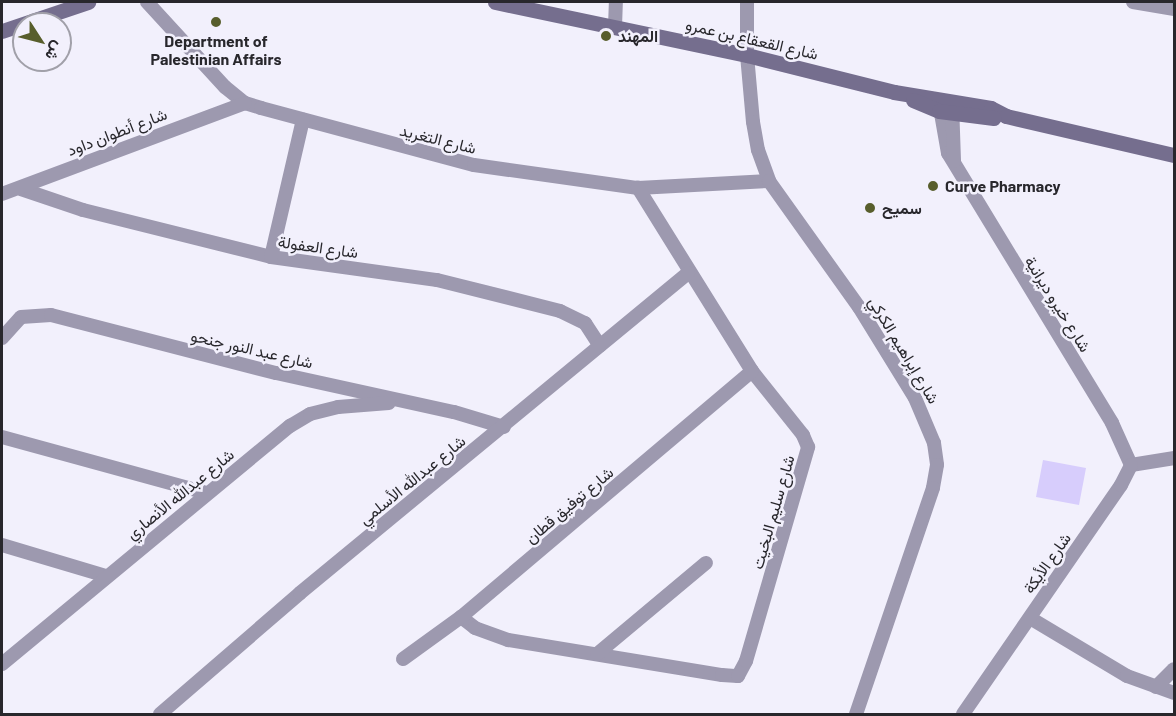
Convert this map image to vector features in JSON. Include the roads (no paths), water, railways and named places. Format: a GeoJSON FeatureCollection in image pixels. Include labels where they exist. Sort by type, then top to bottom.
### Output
{"type":"FeatureCollection","features":[{"type":"Feature","properties":{"kind":"street"},"geometry":{"type":"LineString","coordinates":[[2,31],[88,2]]}},
{"type":"Feature","properties":{"kind":"street","name":"شارع التغريد"},"geometry":{"type":"LineString","coordinates":[[147,2],[216,78],[245,103],[303,120],[474,165],[638,188],[769,181]]}},
{"type":"Feature","properties":{"kind":"street","name":"شارع القعقاع بن عمرو"},"geometry":{"type":"LineString","coordinates":[[495,2],[747,55],[945,106],[1006,116],[1174,155]]}},
{"type":"Feature","properties":{"kind":"street"},"geometry":{"type":"LineString","coordinates":[[615,27],[616,2]]}},
{"type":"Feature","properties":{"kind":"street","name":"شارع إبراهيم الكركي"},"geometry":{"type":"LineString","coordinates":[[747,2],[747,55],[758,150],[769,181],[859,306],[915,398],[934,443],[933,488],[856,714]]}},
{"type":"Feature","properties":{"kind":"street"},"geometry":{"type":"LineString","coordinates":[[1133,2],[1174,9]]}},
{"type":"Feature","properties":{"kind":"street","name":"شارع أنطوان داود"},"geometry":{"type":"LineString","coordinates":[[2,194],[21,189],[245,103]]}},
{"type":"Feature","properties":{"kind":"street","name":"شارع خيرو ديرانية"},"geometry":{"type":"LineString","coordinates":[[945,106],[948,153],[1112,423],[1131,465]]}},
{"type":"Feature","properties":{"kind":"street"},"geometry":{"type":"LineString","coordinates":[[271,257],[303,120]]}},
{"type":"Feature","properties":{"kind":"street","name":"شارع سليم البخيت"},"geometry":{"type":"LineString","coordinates":[[461,617],[475,628],[508,640],[722,675],[741,674],[808,447],[796,425],[752,371],[687,273],[638,188]]}},
{"type":"Feature","properties":{"kind":"street","name":"شارع العفولة"},"geometry":{"type":"LineString","coordinates":[[21,189],[83,210],[271,257],[437,280],[561,310],[585,323],[600,346]]}},
{"type":"Feature","properties":{"kind":"street","name":"شارع عبدالله الأسلمي"},"geometry":{"type":"LineString","coordinates":[[160,714],[345,556],[504,427],[687,273]]}},
{"type":"Feature","properties":{"kind":"street","name":"شارع عبد النور جنحو"},"geometry":{"type":"LineString","coordinates":[[2,338],[21,317],[51,315],[403,403],[454,412],[504,427]]}},
{"type":"Feature","properties":{"kind":"street","name":"شارع توفيق قطان"},"geometry":{"type":"LineString","coordinates":[[403,659],[461,617],[752,371]]}},
{"type":"Feature","properties":{"kind":"street","name":"شارع عبدالله الأنصاري"},"geometry":{"type":"LineString","coordinates":[[2,664],[207,494],[310,414],[338,407],[403,403]]}},
{"type":"Feature","properties":{"kind":"street"},"geometry":{"type":"LineString","coordinates":[[2,437],[207,494]]}},
{"type":"Feature","properties":{"kind":"street"},"geometry":{"type":"LineString","coordinates":[[1131,465],[1174,458]]}},
{"type":"Feature","properties":{"kind":"street","name":"شارع الأيكة"},"geometry":{"type":"LineString","coordinates":[[963,714],[1030,618],[1131,465]]}},
{"type":"Feature","properties":{"kind":"street"},"geometry":{"type":"LineString","coordinates":[[2,545],[106,576]]}},
{"type":"Feature","properties":{"kind":"street"},"geometry":{"type":"LineString","coordinates":[[597,654],[706,562]]}},
{"type":"Feature","properties":{"kind":"street"},"geometry":{"type":"LineString","coordinates":[[1030,618],[1110,667],[1174,693]]}},
{"type":"Feature","properties":{"kind":"street"},"geometry":{"type":"LineString","coordinates":[[1156,687],[1174,669]]}},
{"type":"Feature","properties":{"kind":"place","name":"Department of Palestinian Affairs"},"geometry":{"type":"Point","coordinates":[216,22]}},
{"type":"Feature","properties":{"kind":"place","name":"المهند"},"geometry":{"type":"Point","coordinates":[606,36]}},
{"type":"Feature","properties":{"kind":"place","name":"Curve Pharmacy"},"geometry":{"type":"Point","coordinates":[933,186]}},
{"type":"Feature","properties":{"kind":"place","name":"سميح"},"geometry":{"type":"Point","coordinates":[870,208]}}]}
